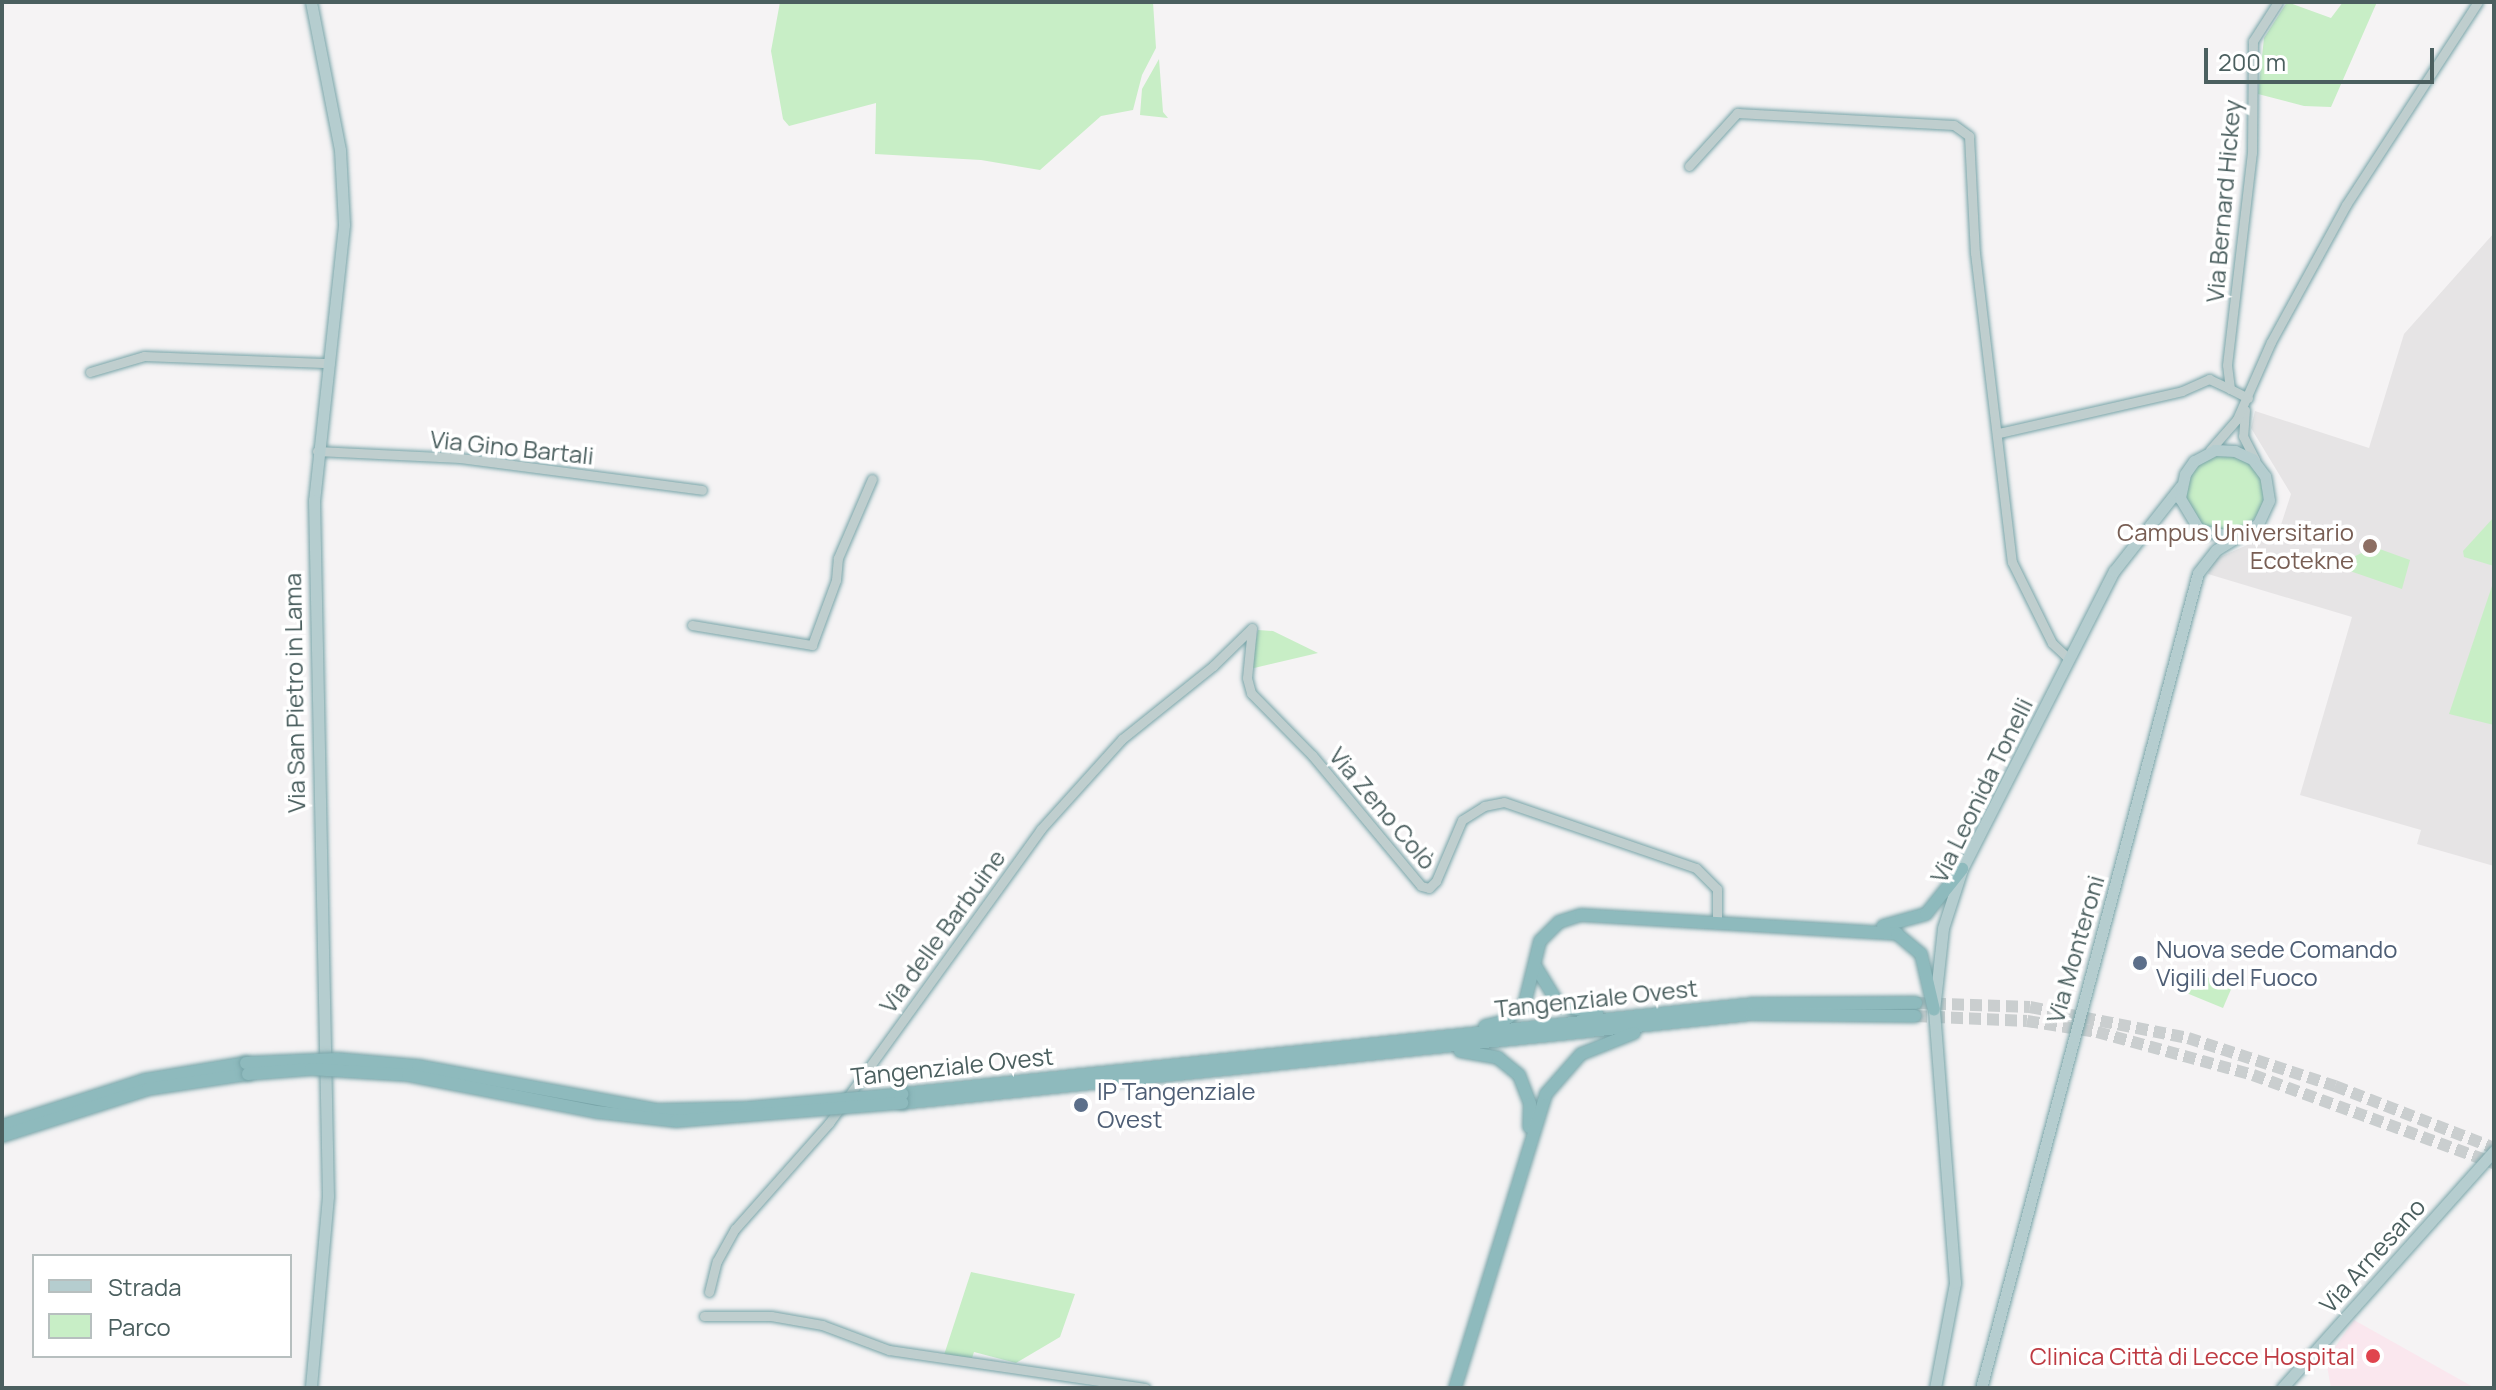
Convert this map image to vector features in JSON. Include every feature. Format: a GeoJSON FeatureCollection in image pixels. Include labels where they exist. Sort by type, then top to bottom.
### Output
{"type":"FeatureCollection","features":[{"type":"Feature","properties":{"kind":"highway"},"geometry":{"type":"LineString","coordinates":[[1868,928],[1908,923],[1926,914],[1962,869]]}},
{"type":"Feature","properties":{"kind":"highway"},"geometry":{"type":"LineString","coordinates":[[1365,1049],[1502,1022],[1524,1006],[1540,941],[1559,922],[1581,915],[1868,928],[1897,934],[1921,954],[1934,1010]]}},
{"type":"Feature","properties":{"kind":"highway"},"geometry":{"type":"LineString","coordinates":[[1536,967],[1551,997],[1580,1014],[1687,1010]]}},
{"type":"Feature","properties":{"kind":"highway","name":"Tangenziale Ovest"},"geometry":{"type":"LineString","coordinates":[[2,1123],[144,1080],[247,1068],[408,1075],[597,1112],[676,1121],[1365,1049],[1751,1014],[1916,1009],[1804,1002],[1687,1010],[1365,1049]]}},
{"type":"Feature","properties":{"kind":"highway"},"geometry":{"type":"LineString","coordinates":[[1525,1150],[1554,1082],[1594,1046],[1618,1036],[1751,1014]]}},
{"type":"Feature","properties":{"kind":"highway"},"geometry":{"type":"LineString","coordinates":[[1365,1049],[1464,1050],[1498,1058],[1527,1089],[1531,1118],[1525,1150],[1455,1388]]}},
{"type":"Feature","properties":{"kind":"highway","name":"Tangenziale Ovest"},"geometry":{"type":"LineString","coordinates":[[2,1139],[74,1109],[247,1068]]}},
{"type":"Feature","properties":{"kind":"main road","name":"Via San Pietro in Lama"},"geometry":{"type":"LineString","coordinates":[[311,2],[343,187],[343,263],[317,451],[313,551],[328,1196],[311,1388]]}},
{"type":"Feature","properties":{"kind":"main road"},"geometry":{"type":"LineString","coordinates":[[2236,537],[2199,530],[2183,511],[2181,485],[2194,461],[2206,454],[2235,451],[2259,466]]}},
{"type":"Feature","properties":{"kind":"main road","name":"Via Monteroni"},"geometry":{"type":"LineString","coordinates":[[1981,1388],[2198,573],[2209,556],[2265,513],[2269,487],[2259,466]]}},
{"type":"Feature","properties":{"kind":"main road","name":"Via Leonida Tonelli"},"geometry":{"type":"LineString","coordinates":[[1935,1388],[1950,1327],[1955,1270],[1934,1010],[1943,928],[1962,869],[2114,571],[2181,485]]}},
{"type":"Feature","properties":{"kind":"main road","name":"Via Arnesano"},"geometry":{"type":"LineString","coordinates":[[2282,1388],[2494,1151]]}},
{"type":"Feature","properties":{"kind":"street","name":"Via Bernard Hickey"},"geometry":{"type":"LineString","coordinates":[[2230,389],[2227,365],[2252,153],[2253,41],[2278,2]]}},
{"type":"Feature","properties":{"kind":"street"},"geometry":{"type":"LineString","coordinates":[[2206,454],[2225,438],[2247,400],[2271,342],[2346,205],[2478,2]]}},
{"type":"Feature","properties":{"kind":"street"},"geometry":{"type":"LineString","coordinates":[[1689,166],[1737,113],[1963,129],[1972,148],[1975,253],[2014,573],[2052,643],[2069,659]]}},
{"type":"Feature","properties":{"kind":"street"},"geometry":{"type":"LineString","coordinates":[[90,372],[144,356],[330,363]]}},
{"type":"Feature","properties":{"kind":"street"},"geometry":{"type":"LineString","coordinates":[[1999,433],[2182,391],[2209,379],[2247,400]]}},
{"type":"Feature","properties":{"kind":"street"},"geometry":{"type":"LineString","coordinates":[[2247,400],[2243,436],[2259,466]]}},
{"type":"Feature","properties":{"kind":"street","name":"Via Gino Bartali"},"geometry":{"type":"LineString","coordinates":[[317,451],[460,458],[702,490]]}},
{"type":"Feature","properties":{"kind":"street"},"geometry":{"type":"LineString","coordinates":[[692,625],[812,645],[836,580],[838,558],[872,479]]}},
{"type":"Feature","properties":{"kind":"street","name":"Via Zeno Colò"},"geometry":{"type":"LineString","coordinates":[[1252,628],[1247,678],[1251,693],[1312,755],[1421,886],[1429,888],[1436,881],[1462,820],[1484,806],[1504,802],[1696,868],[1713,881],[1717,919]]}},
{"type":"Feature","properties":{"kind":"street","name":"Via delle Barbuine"},"geometry":{"type":"LineString","coordinates":[[709,1292],[717,1261],[735,1229],[829,1123],[1041,829],[1122,739],[1213,666],[1252,628]]}},
{"type":"Feature","properties":{"kind":"street"},"geometry":{"type":"LineString","coordinates":[[704,1316],[771,1316],[822,1325],[889,1350],[1145,1388]]}},
{"type":"Feature","properties":{"kind":"shaded area","name":"Campus Universitario Ecotekne"},"geometry":{"type":"Polygon","coordinates":[[[2494,233],[2494,866],[2417,844],[2421,830],[2300,795],[2352,617],[2208,574],[2211,561],[2279,531],[2291,494],[2251,428],[2255,411],[2369,448],[2404,334],[2494,233]]]}},
{"type":"Feature","properties":{"kind":"shaded area","name":"Clinica Città di Lecce Hospital"},"geometry":{"type":"Polygon","coordinates":[[[2354,1320],[2475,1388],[2331,1388],[2326,1360],[2354,1320]]]}},
{"type":"Feature","properties":{"kind":"green space"},"geometry":{"type":"Polygon","coordinates":[[[780,2],[1153,2],[1156,48],[1142,75],[1133,110],[1101,116],[1040,170],[981,160],[875,154],[876,103],[789,126],[783,119],[771,51],[780,2]]]}},
{"type":"Feature","properties":{"kind":"green space"},"geometry":{"type":"Polygon","coordinates":[[[2287,2],[2331,18],[2343,2],[2377,2],[2331,107],[2304,106],[2258,94],[2264,38],[2287,2]]]}},
{"type":"Feature","properties":{"kind":"green space"},"geometry":{"type":"Polygon","coordinates":[[[1159,59],[1163,112],[1168,118],[1140,115],[1142,89],[1159,59]]]}},
{"type":"Feature","properties":{"kind":"green space"},"geometry":{"type":"Polygon","coordinates":[[[2225,454],[2240,457],[2257,471],[2264,493],[2261,508],[2247,525],[2225,532],[2210,529],[2193,515],[2186,493],[2189,478],[2203,461],[2225,454]]]}},
{"type":"Feature","properties":{"kind":"green space"},"geometry":{"type":"Polygon","coordinates":[[[2494,517],[2494,566],[2464,557],[2463,551],[2494,517]]]}},
{"type":"Feature","properties":{"kind":"green space"},"geometry":{"type":"Polygon","coordinates":[[[2374,547],[2410,560],[2402,589],[2347,570],[2347,560],[2374,547]]]}},
{"type":"Feature","properties":{"kind":"green space"},"geometry":{"type":"Polygon","coordinates":[[[2494,580],[2494,725],[2449,714],[2494,580]]]}},
{"type":"Feature","properties":{"kind":"green space"},"geometry":{"type":"Polygon","coordinates":[[[1258,630],[1273,631],[1318,653],[1250,669],[1258,630]]]}},
{"type":"Feature","properties":{"kind":"green space"},"geometry":{"type":"Polygon","coordinates":[[[2192,971],[2232,987],[2223,1008],[2184,992],[2192,971]]]}},
{"type":"Feature","properties":{"kind":"green space"},"geometry":{"type":"Polygon","coordinates":[[[971,1272],[1075,1294],[1060,1337],[1016,1363],[974,1352],[972,1358],[944,1355],[971,1272]]]}},
{"type":"Feature","properties":{"kind":"tunnel"},"geometry":{"type":"LineString","coordinates":[[1916,1003],[2030,1007],[2188,1038],[2335,1086],[2494,1148]]}},
{"type":"Feature","properties":{"kind":"tunnel"},"geometry":{"type":"LineString","coordinates":[[1915,1016],[2027,1021],[2097,1032],[2253,1075],[2494,1163]]}},
{"type":"Feature","properties":{"kind":"place","name":"Campus Universitario Ecotekne"},"geometry":{"type":"Point","coordinates":[2370,546]}},
{"type":"Feature","properties":{"kind":"place","name":"Nuova sede Comando Vigili del Fuoco"},"geometry":{"type":"Point","coordinates":[2140,963]}},
{"type":"Feature","properties":{"kind":"place","name":"IP Tangenziale Ovest"},"geometry":{"type":"Point","coordinates":[1081,1105]}},
{"type":"Feature","properties":{"kind":"place","name":"Clinica Città di Lecce Hospital"},"geometry":{"type":"Point","coordinates":[2373,1356]}}]}
